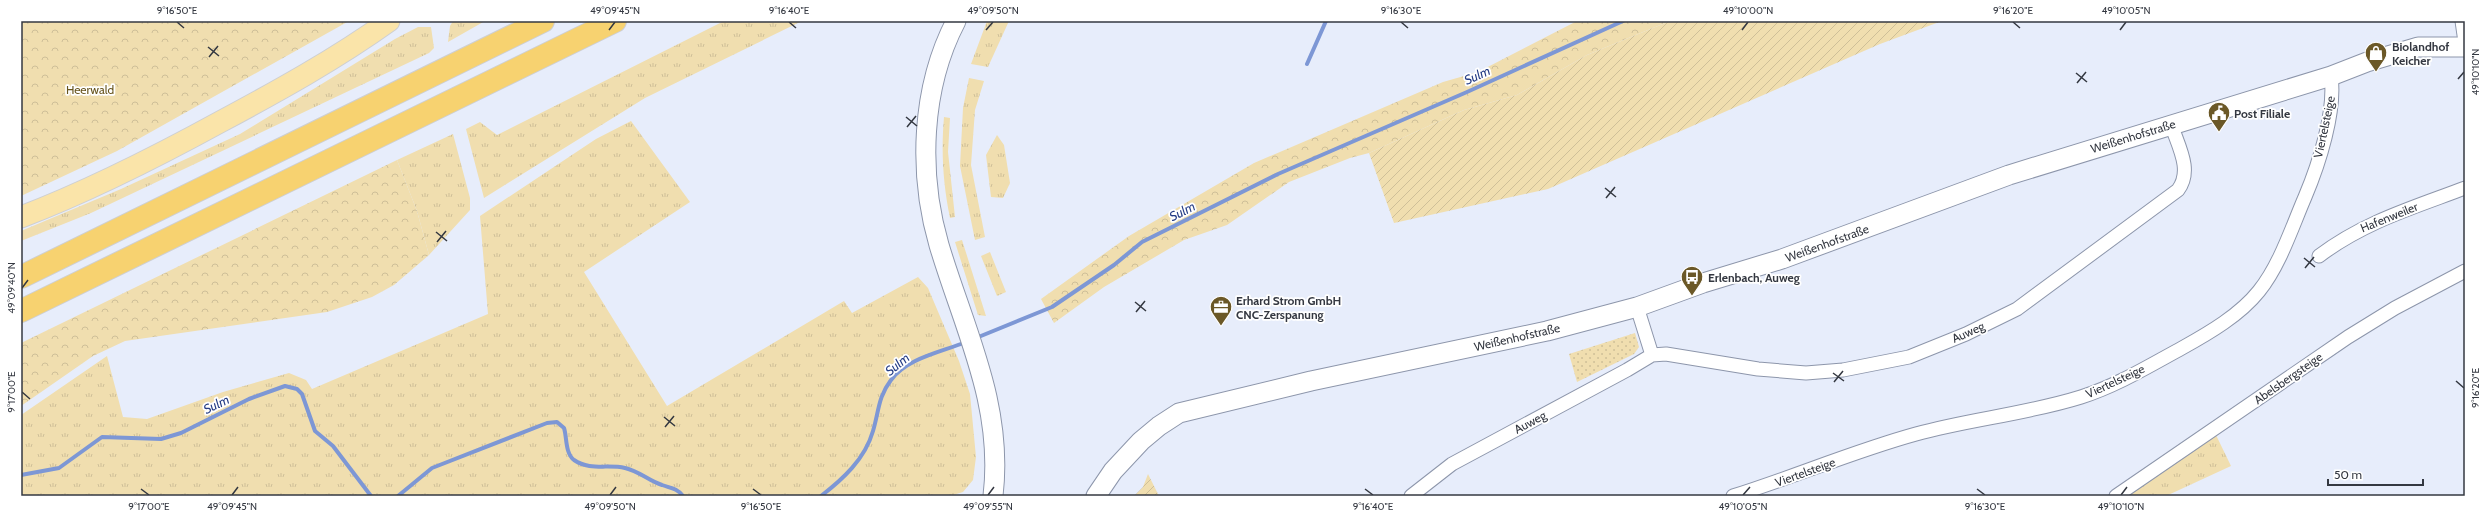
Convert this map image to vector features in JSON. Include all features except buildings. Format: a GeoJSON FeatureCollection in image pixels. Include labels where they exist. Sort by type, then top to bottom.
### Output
{"type":"FeatureCollection","features":[{"type":"Feature","properties":{"kind":"highway"},"geometry":{"type":"LineString","coordinates":[[21,277],[543,21]]}},
{"type":"Feature","properties":{"kind":"highway"},"geometry":{"type":"LineString","coordinates":[[21,311],[615,21]]}},
{"type":"Feature","properties":{"kind":"highway"},"geometry":{"type":"LineString","coordinates":[[21,263],[109,233]]}},
{"type":"Feature","properties":{"kind":"main road"},"geometry":{"type":"LineString","coordinates":[[21,218],[175,147],[270,95],[334,57],[389,21]]}},
{"type":"Feature","properties":{"kind":"street"},"geometry":{"type":"LineString","coordinates":[[956,21],[942,56],[933,89],[926,148],[927,179],[939,243],[975,352],[993,420],[996,470],[993,496]]}},
{"type":"Feature","properties":{"kind":"street"},"geometry":{"type":"LineString","coordinates":[[2462,21],[2465,42]]}},
{"type":"Feature","properties":{"kind":"street","name":"Weißenhofstraße"},"geometry":{"type":"LineString","coordinates":[[1096,496],[1129,454],[1159,426],[1179,413],[1311,381],[1547,331],[1637,307],[1703,283],[1782,259],[2008,175],[2331,76],[2367,62],[2418,47],[2465,47]]}},
{"type":"Feature","properties":{"kind":"street","name":"Viertelsteige"},"geometry":{"type":"LineString","coordinates":[[1733,496],[1914,434],[2080,397],[2112,385],[2164,358],[2202,337],[2232,316],[2261,289],[2276,261],[2311,181],[2325,134],[2332,98],[2331,76]]}},
{"type":"Feature","properties":{"kind":"street","name":"Auweg"},"geometry":{"type":"LineString","coordinates":[[1411,496],[1452,464],[1628,370],[1652,355],[1666,354],[1758,369],[1806,373],[1843,370],[1909,357],[1966,334],[2018,309],[2047,289],[2178,190],[2186,174],[2185,166],[2171,124]]}},
{"type":"Feature","properties":{"kind":"street","name":"Hafenweiler"},"geometry":{"type":"LineString","coordinates":[[2319,256],[2344,237],[2369,224],[2465,188]]}},
{"type":"Feature","properties":{"kind":"street","name":"Abelsbergsteige"},"geometry":{"type":"LineString","coordinates":[[2116,496],[2348,337],[2395,308],[2465,271]]}},
{"type":"Feature","properties":{"kind":"street"},"geometry":{"type":"LineString","coordinates":[[1637,307],[1652,355]]}},
{"type":"Feature","properties":{"kind":"green space","name":"Heerwald"},"geometry":{"type":"Polygon","coordinates":[[[21,21],[349,21],[117,151],[21,196],[21,21]]]}},
{"type":"Feature","properties":{"kind":"green space"},"geometry":{"type":"Polygon","coordinates":[[[453,21],[485,21],[448,42],[450,26],[453,21]]]}},
{"type":"Feature","properties":{"kind":"green space"},"geometry":{"type":"Polygon","coordinates":[[[724,21],[802,21],[645,98],[484,198],[466,129],[480,122],[497,135],[724,21]]]}},
{"type":"Feature","properties":{"kind":"green space"},"geometry":{"type":"Polygon","coordinates":[[[987,21],[1009,21],[988,67],[971,64],[987,21]]]}},
{"type":"Feature","properties":{"kind":"green space"},"geometry":{"type":"Polygon","coordinates":[[[1577,21],[1670,21],[1587,55],[1517,95],[1464,110],[1369,153],[1350,158],[1289,182],[1227,225],[1184,240],[1104,287],[1054,323],[1041,299],[1129,236],[1254,163],[1443,82],[1478,72],[1577,21]]]}},
{"type":"Feature","properties":{"kind":"green space"},"geometry":{"type":"Polygon","coordinates":[[[1670,21],[1942,21],[1880,44],[1548,189],[1394,223],[1369,153],[1464,110],[1517,95],[1587,55],[1670,21]]]}},
{"type":"Feature","properties":{"kind":"green space"},"geometry":{"type":"Polygon","coordinates":[[[418,27],[431,27],[434,48],[429,53],[91,213],[21,241],[21,231],[121,189],[240,134],[395,39],[418,27]]]}},
{"type":"Feature","properties":{"kind":"green space"},"geometry":{"type":"Polygon","coordinates":[[[969,78],[984,81],[975,110],[971,165],[985,237],[975,240],[960,166],[963,108],[969,78]]]}},
{"type":"Feature","properties":{"kind":"green space"},"geometry":{"type":"Polygon","coordinates":[[[944,117],[950,118],[948,152],[955,217],[950,218],[943,168],[944,117]]]}},
{"type":"Feature","properties":{"kind":"green space"},"geometry":{"type":"Polygon","coordinates":[[[631,121],[690,202],[584,272],[667,406],[844,301],[852,313],[918,277],[928,288],[959,361],[970,394],[976,457],[973,480],[963,492],[950,496],[21,496],[21,415],[107,356],[123,417],[147,419],[223,392],[289,373],[306,380],[312,389],[488,314],[480,216],[596,139],[631,121]]]}},
{"type":"Feature","properties":{"kind":"green space"},"geometry":{"type":"Polygon","coordinates":[[[453,134],[470,198],[470,210],[429,255],[417,211],[397,160],[453,134]]]}},
{"type":"Feature","properties":{"kind":"green space"},"geometry":{"type":"Polygon","coordinates":[[[997,135],[1004,145],[1010,183],[1003,198],[991,197],[986,155],[997,135]]]}},
{"type":"Feature","properties":{"kind":"green space"},"geometry":{"type":"Polygon","coordinates":[[[397,160],[417,211],[429,255],[394,285],[372,297],[327,312],[125,341],[93,356],[21,406],[21,343],[397,160]]]}},
{"type":"Feature","properties":{"kind":"green space"},"geometry":{"type":"Polygon","coordinates":[[[962,240],[986,316],[978,315],[955,242],[962,240]]]}},
{"type":"Feature","properties":{"kind":"green space"},"geometry":{"type":"Polygon","coordinates":[[[990,252],[1006,292],[997,296],[981,256],[990,252]]]}},
{"type":"Feature","properties":{"kind":"green space"},"geometry":{"type":"Polygon","coordinates":[[[1635,333],[1639,347],[1634,354],[1577,382],[1569,354],[1635,333]]]}},
{"type":"Feature","properties":{"kind":"green space"},"geometry":{"type":"Polygon","coordinates":[[[2216,435],[2231,466],[2166,496],[2126,496],[2216,435]]]}},
{"type":"Feature","properties":{"kind":"green space"},"geometry":{"type":"Polygon","coordinates":[[[1148,474],[1159,496],[1134,496],[1143,487],[1148,474]]]}},
{"type":"Feature","properties":{"kind":"waterway"},"geometry":{"type":"LineString","coordinates":[[1307,64],[1326,21]]}},
{"type":"Feature","properties":{"kind":"waterway","name":"Sulm"},"geometry":{"type":"LineString","coordinates":[[976,338],[1052,307],[1114,265],[1142,242],[1278,174],[1467,92],[1623,21]]}},
{"type":"Feature","properties":{"kind":"waterway","name":"Sulm"},"geometry":{"type":"LineString","coordinates":[[821,496],[852,468],[865,451],[873,431],[879,404],[884,392],[898,372],[906,366],[926,356],[966,342]]}},
{"type":"Feature","properties":{"kind":"waterway","name":"Sulm"},"geometry":{"type":"LineString","coordinates":[[21,475],[59,468],[102,437],[161,439],[181,433],[249,399],[285,386],[297,389],[302,394],[315,431],[333,446],[371,496]]}},
{"type":"Feature","properties":{"kind":"waterway","name":"Sulm"},"geometry":{"type":"LineString","coordinates":[[398,496],[432,468],[547,423],[557,422],[564,428],[569,453],[574,460],[586,465],[630,469],[657,483],[676,490],[683,496]]}},
{"type":"Feature","properties":{"kind":"place","name":"Biolandhof Keicher"},"geometry":{"type":"Point","coordinates":[2376,72]}},
{"type":"Feature","properties":{"kind":"place","name":"Post Filiale"},"geometry":{"type":"Point","coordinates":[2219,132]}},
{"type":"Feature","properties":{"kind":"place","name":"Erlenbach, Auweg"},"geometry":{"type":"Point","coordinates":[1692,296]}},
{"type":"Feature","properties":{"kind":"place","name":"Erhard Strom GmbH CNC-Zerspanung"},"geometry":{"type":"Point","coordinates":[1221,326]}}]}
